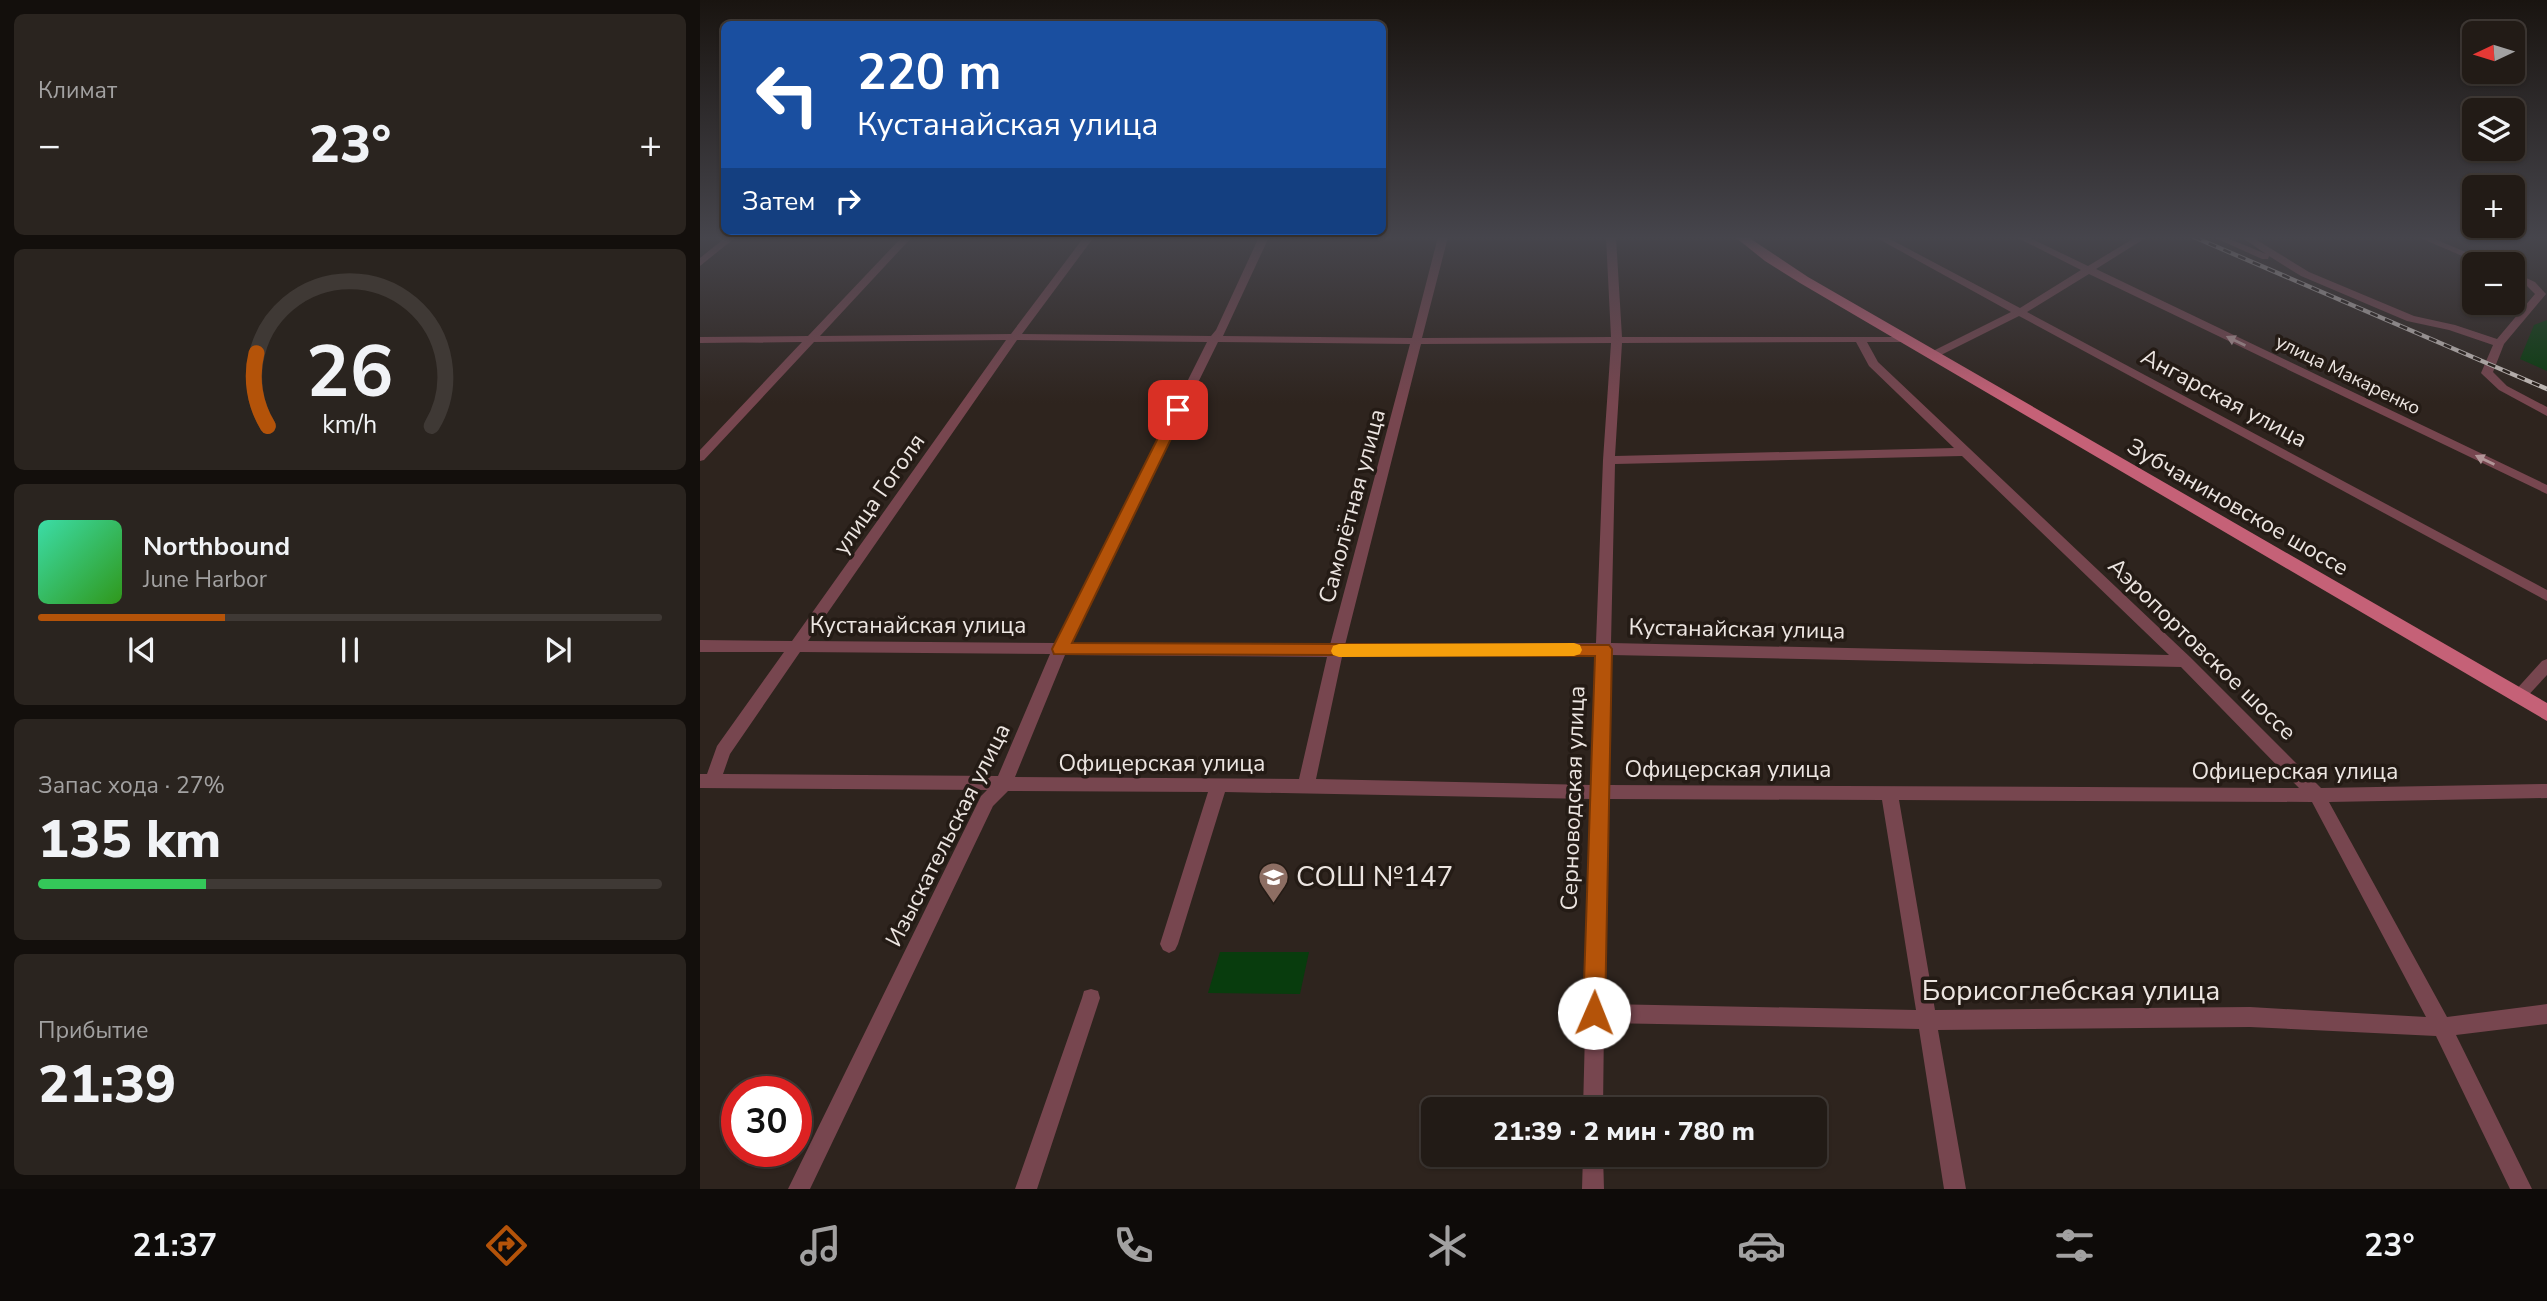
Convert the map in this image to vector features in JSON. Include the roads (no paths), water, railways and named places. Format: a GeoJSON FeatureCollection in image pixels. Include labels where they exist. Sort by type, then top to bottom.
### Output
{"type":"FeatureCollection","features":[{"type":"Feature","properties":{"kind":"main road"},"geometry":{"type":"LineString","coordinates":[[1827,292],[1905,339]]}},
{"type":"Feature","properties":{"kind":"main road","name":"Зубчаниновское шоссе"},"geometry":{"type":"LineString","coordinates":[[1905,339],[2547,713]]}},
{"type":"Feature","properties":{"kind":"street"},"geometry":{"type":"LineString","coordinates":[[700,457],[854,292]]}},
{"type":"Feature","properties":{"kind":"street","name":"улица Гоголя"},"geometry":{"type":"LineString","coordinates":[[707,781],[723,751],[1047,292]]}},
{"type":"Feature","properties":{"kind":"street","name":"Изыскательская улица"},"geometry":{"type":"LineString","coordinates":[[799,1189],[987,801],[1003,785],[1060,649],[1239,292]]}},
{"type":"Feature","properties":{"kind":"street","name":"Самолётная улица"},"geometry":{"type":"LineString","coordinates":[[1307,786],[1336,651],[1430,292]]}},
{"type":"Feature","properties":{"kind":"street","name":"Серноводская улица"},"geometry":{"type":"LineString","coordinates":[[1593,1097],[1603,649],[1609,460],[1617,339],[1614,292]]}},
{"type":"Feature","properties":{"kind":"street","name":"Ангарская улица"},"geometry":{"type":"LineString","coordinates":[[1984,292],[2547,596]]}},
{"type":"Feature","properties":{"kind":"street"},"geometry":{"type":"LineString","coordinates":[[1933,355],[2020,312],[2049,292]]}},
{"type":"Feature","properties":{"kind":"street","name":"улица Макаренко"},"geometry":{"type":"LineString","coordinates":[[2134,292],[2547,490]]}},
{"type":"Feature","properties":{"kind":"street"},"geometry":{"type":"LineString","coordinates":[[2349,292],[2412,319],[2451,327],[2499,343]]}},
{"type":"Feature","properties":{"kind":"street"},"geometry":{"type":"LineString","coordinates":[[2542,303],[2499,343],[2488,364],[2489,377],[2547,412]]}},
{"type":"Feature","properties":{"kind":"street"},"geometry":{"type":"LineString","coordinates":[[700,340],[1014,337],[1418,341],[1905,339]]}},
{"type":"Feature","properties":{"kind":"street","name":"Аэропортовское шоссе"},"geometry":{"type":"LineString","coordinates":[[1861,341],[1873,364],[2185,661],[2317,794],[2441,1027],[2521,1189]]}},
{"type":"Feature","properties":{"kind":"street"},"geometry":{"type":"LineString","coordinates":[[1609,460],[1964,453]]}},
{"type":"Feature","properties":{"kind":"street","name":"Кустанайская улица"},"geometry":{"type":"LineString","coordinates":[[700,646],[1336,651],[1603,649],[2185,661]]}},
{"type":"Feature","properties":{"kind":"street"},"geometry":{"type":"LineString","coordinates":[[2518,696],[2547,665]]}},
{"type":"Feature","properties":{"kind":"street","name":"Офицерская улица"},"geometry":{"type":"LineString","coordinates":[[707,781],[1307,786],[1599,792],[2317,794],[2547,791]]}},
{"type":"Feature","properties":{"kind":"street"},"geometry":{"type":"LineString","coordinates":[[1169,944],[1219,785]]}},
{"type":"Feature","properties":{"kind":"street"},"geometry":{"type":"LineString","coordinates":[[1889,792],[1955,1189]]}},
{"type":"Feature","properties":{"kind":"street"},"geometry":{"type":"LineString","coordinates":[[1026,1189],[1091,998]]}},
{"type":"Feature","properties":{"kind":"street","name":"Борисоглебская улица"},"geometry":{"type":"LineString","coordinates":[[1594,1013],[1926,1020],[2250,1017],[2441,1027],[2547,1014]]}},
{"type":"Feature","properties":{"kind":"street"},"geometry":{"type":"LineString","coordinates":[[1593,1167],[1593,1189]]}},
{"type":"Feature","properties":{"kind":"railway"},"geometry":{"type":"LineString","coordinates":[[2323,292],[2547,389]]}},
{"type":"Feature","properties":{"kind":"place","name":"СОШ №147"},"geometry":{"type":"Point","coordinates":[1273,904]}}]}
